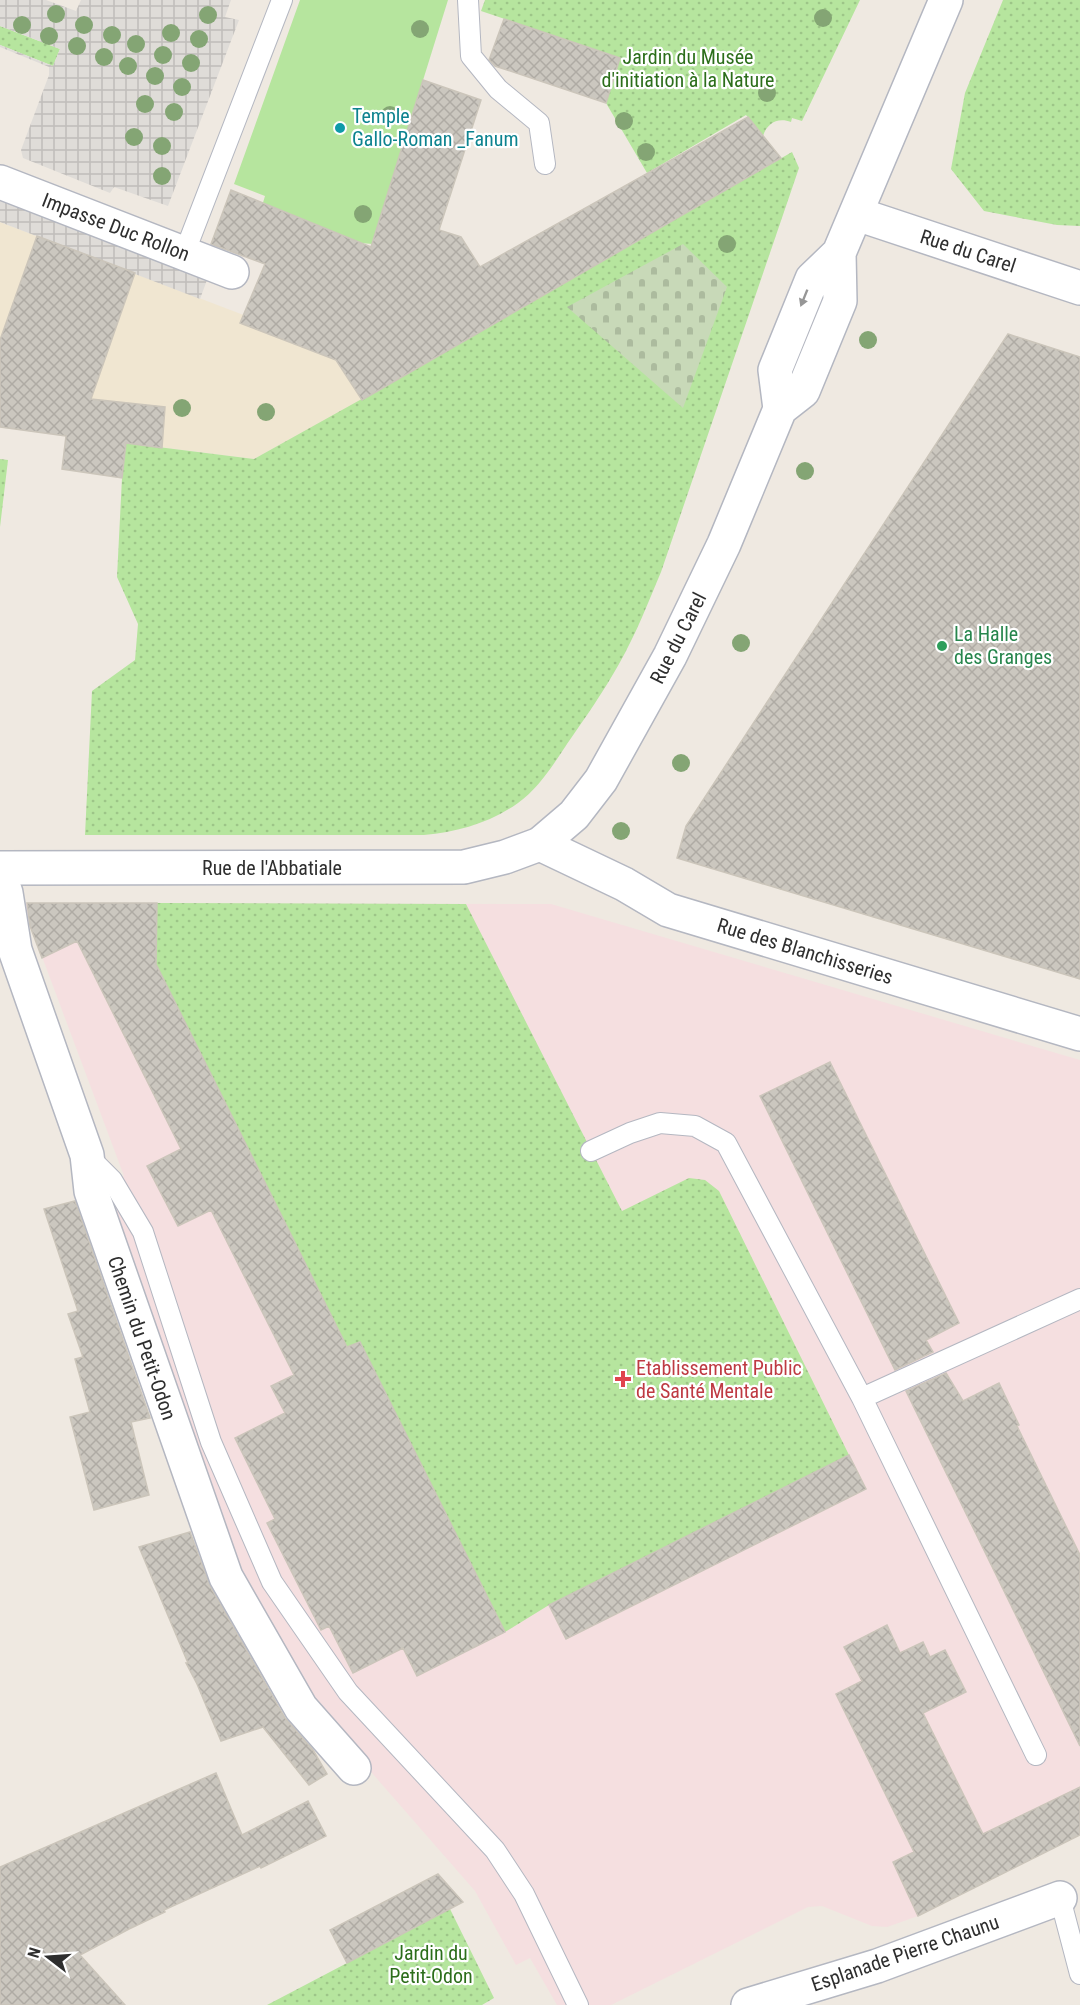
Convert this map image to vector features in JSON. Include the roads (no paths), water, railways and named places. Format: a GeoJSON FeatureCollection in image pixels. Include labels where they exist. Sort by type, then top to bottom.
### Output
{"type":"FeatureCollection","features":[{"type":"Feature","properties":{"kind":"street","name":"Rue du Carel"},"geometry":{"type":"LineString","coordinates":[[540,844],[574,815],[601,780],[670,656],[724,544],[780,409],[803,391],[840,301],[839,253],[946,0]]}},
{"type":"Feature","properties":{"kind":"street","name":"Impasse Duc Rollon"},"geometry":{"type":"LineString","coordinates":[[0,182],[232,272]]}},
{"type":"Feature","properties":{"kind":"street","name":"Rue du Carel"},"geometry":{"type":"LineString","coordinates":[[857,214],[1080,288]]}},
{"type":"Feature","properties":{"kind":"street","name":"Rue de l'Abbatiale"},"geometry":{"type":"LineString","coordinates":[[0,868],[464,867],[540,844]]}},
{"type":"Feature","properties":{"kind":"street","name":"Rue des Blanchisseries"},"geometry":{"type":"LineString","coordinates":[[540,844],[624,884],[668,910],[1080,1034]]}},
{"type":"Feature","properties":{"kind":"street","name":"Chemin du Petit-Odon"},"geometry":{"type":"LineString","coordinates":[[0,876],[6,893],[15,950],[87,1155],[91,1191],[226,1577],[301,1708],[354,1768]]}},
{"type":"Feature","properties":{"kind":"street","name":"Esplanade Pierre Chaunu"},"geometry":{"type":"LineString","coordinates":[[748,2005],[877,1966],[1060,1899]]}},
{"type":"Feature","properties":{"kind":"lane"},"geometry":{"type":"LineString","coordinates":[[184,254],[282,0]]}},
{"type":"Feature","properties":{"kind":"lane"},"geometry":{"type":"LineString","coordinates":[[468,0],[471,56],[498,89],[539,123],[545,164]]}},
{"type":"Feature","properties":{"kind":"lane"},"geometry":{"type":"LineString","coordinates":[[591,1151],[630,1133],[660,1123],[695,1126],[726,1143],[862,1398],[1036,1755]]}},
{"type":"Feature","properties":{"kind":"lane"},"geometry":{"type":"LineString","coordinates":[[87,1155],[112,1180],[143,1232],[211,1442],[272,1582],[348,1692],[495,1850],[524,1894],[578,2005]]}},
{"type":"Feature","properties":{"kind":"lane"},"geometry":{"type":"LineString","coordinates":[[862,1398],[1080,1299]]}},
{"type":"Feature","properties":{"kind":"lane"},"geometry":{"type":"LineString","coordinates":[[1060,1899],[1080,1974]]}},
{"type":"Feature","properties":{"kind":"place","name":"Temple Gallo-Roman _Fanum"},"geometry":{"type":"Point","coordinates":[340,128]}},
{"type":"Feature","properties":{"kind":"place","name":"La Halle des Granges"},"geometry":{"type":"Point","coordinates":[942,646]}},
{"type":"Feature","properties":{"kind":"place","name":"Etablissement Public de Santé Mentale"},"geometry":{"type":"Point","coordinates":[623,1379]}},
{"type":"Feature","properties":{"kind":"park label","name":"Jardin du Musée d'initiation à la Nature"},"geometry":{"type":"Point","coordinates":[688,68]}},
{"type":"Feature","properties":{"kind":"park label","name":"Jardin du Petit-Odon"},"geometry":{"type":"Point","coordinates":[431,1964]}}]}
